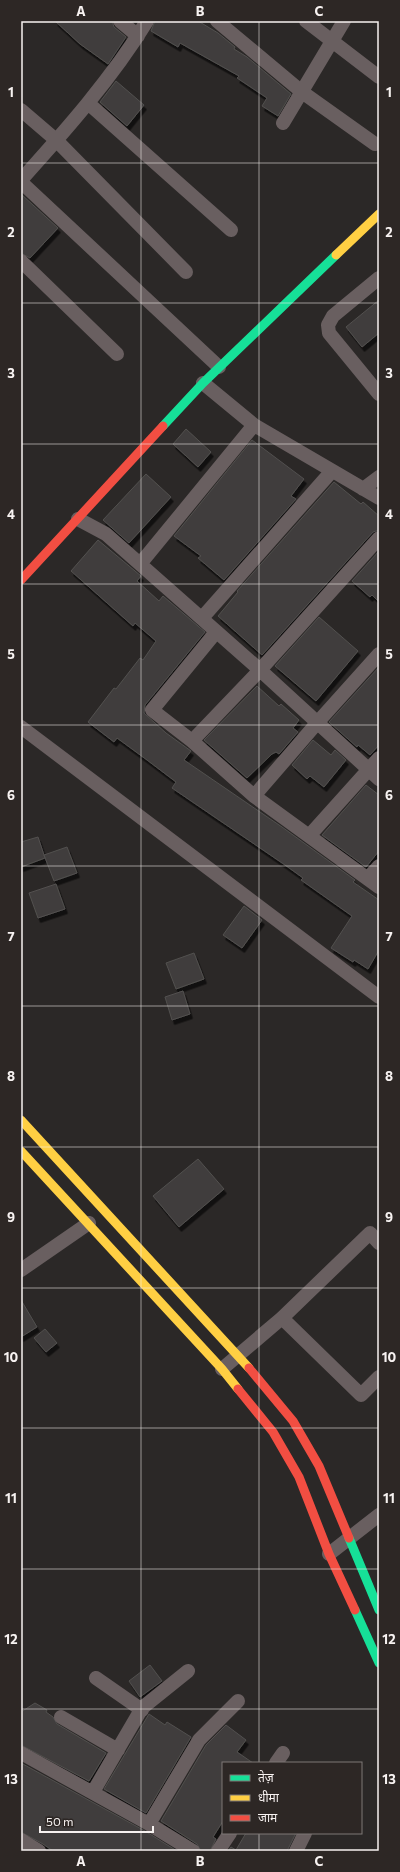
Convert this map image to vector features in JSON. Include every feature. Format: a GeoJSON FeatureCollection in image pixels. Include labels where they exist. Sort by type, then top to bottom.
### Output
{"type":"FeatureCollection","features":[{"type":"Feature","properties":{"kind":"street"},"geometry":{"type":"LineString","coordinates":[[120,21],[138,36]]}},
{"type":"Feature","properties":{"kind":"street"},"geometry":{"type":"LineString","coordinates":[[147,21],[138,36],[88,103],[21,181],[219,368]]}},
{"type":"Feature","properties":{"kind":"street"},"geometry":{"type":"LineString","coordinates":[[217,21],[302,92],[375,144]]}},
{"type":"Feature","properties":{"kind":"street"},"geometry":{"type":"LineString","coordinates":[[306,21],[379,77]]}},
{"type":"Feature","properties":{"kind":"street"},"geometry":{"type":"LineString","coordinates":[[283,123],[344,21]]}},
{"type":"Feature","properties":{"kind":"street"},"geometry":{"type":"LineString","coordinates":[[88,103],[231,230]]}},
{"type":"Feature","properties":{"kind":"street"},"geometry":{"type":"LineString","coordinates":[[21,110],[56,140],[186,272]]}},
{"type":"Feature","properties":{"kind":"street"},"geometry":{"type":"LineString","coordinates":[[21,580],[203,383],[379,214]]}},
{"type":"Feature","properties":{"kind":"street"},"geometry":{"type":"LineString","coordinates":[[21,261],[116,354]]}},
{"type":"Feature","properties":{"kind":"street"},"geometry":{"type":"LineString","coordinates":[[377,388],[329,333],[328,325],[333,316],[379,278]]}},
{"type":"Feature","properties":{"kind":"street"},"geometry":{"type":"LineString","coordinates":[[203,383],[254,426],[379,498]]}},
{"type":"Feature","properties":{"kind":"street"},"geometry":{"type":"LineString","coordinates":[[140,564],[254,426]]}},
{"type":"Feature","properties":{"kind":"street"},"geometry":{"type":"LineString","coordinates":[[202,618],[332,472]]}},
{"type":"Feature","properties":{"kind":"street"},"geometry":{"type":"LineString","coordinates":[[363,489],[379,477]]}},
{"type":"Feature","properties":{"kind":"street"},"geometry":{"type":"LineString","coordinates":[[78,519],[106,534],[260,670],[379,779]]}},
{"type":"Feature","properties":{"kind":"street"},"geometry":{"type":"LineString","coordinates":[[192,741],[260,670],[379,538]]}},
{"type":"Feature","properties":{"kind":"street"},"geometry":{"type":"LineString","coordinates":[[216,632],[152,710],[192,741],[254,796],[379,887]]}},
{"type":"Feature","properties":{"kind":"street"},"geometry":{"type":"LineString","coordinates":[[254,796],[379,654]]}},
{"type":"Feature","properties":{"kind":"street"},"geometry":{"type":"LineString","coordinates":[[21,727],[379,997]]}},
{"type":"Feature","properties":{"kind":"street"},"geometry":{"type":"LineString","coordinates":[[309,836],[379,758]]}},
{"type":"Feature","properties":{"kind":"street"},"geometry":{"type":"LineString","coordinates":[[368,878],[379,866]]}},
{"type":"Feature","properties":{"kind":"street"},"geometry":{"type":"LineString","coordinates":[[21,1120],[148,1273],[277,1439],[299,1477],[329,1554],[379,1663]]}},
{"type":"Feature","properties":{"kind":"street"},"geometry":{"type":"LineString","coordinates":[[21,1151],[89,1223],[148,1273],[238,1355],[293,1421],[319,1466],[379,1610]]}},
{"type":"Feature","properties":{"kind":"street"},"geometry":{"type":"LineString","coordinates":[[21,1270],[89,1223]]}},
{"type":"Feature","properties":{"kind":"street"},"geometry":{"type":"LineString","coordinates":[[222,1369],[282,1318],[370,1233],[379,1243]]}},
{"type":"Feature","properties":{"kind":"street"},"geometry":{"type":"LineString","coordinates":[[282,1318],[362,1395],[379,1377]]}},
{"type":"Feature","properties":{"kind":"street"},"geometry":{"type":"LineString","coordinates":[[329,1554],[379,1515]]}},
{"type":"Feature","properties":{"kind":"street"},"geometry":{"type":"LineString","coordinates":[[92,1792],[142,1710],[188,1671]]}},
{"type":"Feature","properties":{"kind":"street"},"geometry":{"type":"LineString","coordinates":[[96,1678],[142,1710]]}},
{"type":"Feature","properties":{"kind":"street"},"geometry":{"type":"LineString","coordinates":[[149,1824],[199,1740],[238,1701]]}},
{"type":"Feature","properties":{"kind":"street"},"geometry":{"type":"LineString","coordinates":[[61,1717],[118,1750]]}},
{"type":"Feature","properties":{"kind":"street"},"geometry":{"type":"LineString","coordinates":[[21,1753],[149,1824],[193,1851]]}},
{"type":"Feature","properties":{"kind":"street"},"geometry":{"type":"LineString","coordinates":[[218,1851],[229,1834]]}},
{"type":"Feature","properties":{"kind":"street"},"geometry":{"type":"LineString","coordinates":[[296,1851],[304,1834]]}},
{"type":"Feature","properties":{"kind":"street"},"geometry":{"type":"LineString","coordinates":[[21,1840],[39,1851]]}},
{"type":"Feature","properties":{"kind":"building"},"geometry":{"type":"Polygon","coordinates":[[[55,21],[112,21],[114,27],[126,37],[108,64],[80,44],[55,21]]]}},
{"type":"Feature","properties":{"kind":"building"},"geometry":{"type":"Polygon","coordinates":[[[155,21],[198,21],[218,33],[235,47],[234,49],[247,57],[291,94],[278,116],[262,106],[267,98],[237,78],[239,76],[180,43],[178,47],[151,31],[155,21]]]}},
{"type":"Feature","properties":{"kind":"building"},"geometry":{"type":"Polygon","coordinates":[[[116,81],[144,105],[127,126],[100,102],[116,81]]]}},
{"type":"Feature","properties":{"kind":"building"},"geometry":{"type":"Polygon","coordinates":[[[21,194],[58,228],[30,258],[21,253],[21,194]]]}},
{"type":"Feature","properties":{"kind":"building"},"geometry":{"type":"Polygon","coordinates":[[[379,300],[379,333],[362,347],[346,327],[379,300]]]}},
{"type":"Feature","properties":{"kind":"building"},"geometry":{"type":"Polygon","coordinates":[[[186,429],[211,452],[198,467],[173,444],[186,429]]]}},
{"type":"Feature","properties":{"kind":"building"},"geometry":{"type":"Polygon","coordinates":[[[252,440],[304,479],[291,496],[296,499],[224,580],[198,558],[201,556],[174,536],[252,440]]]}},
{"type":"Feature","properties":{"kind":"building"},"geometry":{"type":"Polygon","coordinates":[[[146,474],[171,497],[129,543],[103,520],[146,474]]]}},
{"type":"Feature","properties":{"kind":"building"},"geometry":{"type":"Polygon","coordinates":[[[334,482],[361,504],[363,502],[379,516],[379,530],[373,532],[262,655],[218,616],[238,592],[237,591],[334,482]]]}},
{"type":"Feature","properties":{"kind":"building"},"geometry":{"type":"Polygon","coordinates":[[[98,540],[141,576],[137,581],[159,601],[163,596],[205,632],[145,705],[144,713],[166,733],[191,751],[184,760],[282,827],[355,880],[353,882],[379,900],[379,950],[368,969],[354,960],[353,962],[331,948],[352,916],[301,880],[303,878],[285,865],[172,788],[176,782],[147,760],[117,738],[114,742],[88,722],[114,688],[116,689],[140,658],[143,660],[156,641],[135,623],[133,626],[71,571],[98,540]]]}},
{"type":"Feature","properties":{"kind":"building"},"geometry":{"type":"Polygon","coordinates":[[[379,551],[379,602],[372,595],[370,597],[352,581],[379,551]]]}},
{"type":"Feature","properties":{"kind":"building"},"geometry":{"type":"Polygon","coordinates":[[[319,617],[358,651],[316,701],[275,666],[319,617]]]}},
{"type":"Feature","properties":{"kind":"building"},"geometry":{"type":"Polygon","coordinates":[[[379,667],[379,745],[370,755],[358,745],[357,747],[329,722],[379,667]]]}},
{"type":"Feature","properties":{"kind":"building"},"geometry":{"type":"Polygon","coordinates":[[[257,686],[279,706],[281,704],[299,720],[293,728],[298,732],[279,754],[276,752],[272,754],[247,778],[204,740],[257,686]]]}},
{"type":"Feature","properties":{"kind":"building"},"geometry":{"type":"Polygon","coordinates":[[[313,740],[331,755],[335,750],[346,760],[324,787],[310,776],[307,779],[292,765],[313,740]]]}},
{"type":"Feature","properties":{"kind":"building"},"geometry":{"type":"Polygon","coordinates":[[[366,785],[379,795],[379,851],[366,867],[322,835],[366,785]]]}},
{"type":"Feature","properties":{"kind":"building"},"geometry":{"type":"Polygon","coordinates":[[[38,837],[45,858],[21,867],[21,842],[38,837]]]}},
{"type":"Feature","properties":{"kind":"building"},"geometry":{"type":"Polygon","coordinates":[[[67,847],[77,873],[54,881],[44,855],[67,847]]]}},
{"type":"Feature","properties":{"kind":"building"},"geometry":{"type":"Polygon","coordinates":[[[56,884],[65,909],[38,918],[29,893],[56,884]]]}},
{"type":"Feature","properties":{"kind":"building"},"geometry":{"type":"Polygon","coordinates":[[[244,906],[262,920],[242,948],[223,935],[244,906]]]}},
{"type":"Feature","properties":{"kind":"building"},"geometry":{"type":"Polygon","coordinates":[[[194,953],[204,979],[176,989],[166,963],[194,953]]]}},
{"type":"Feature","properties":{"kind":"building"},"geometry":{"type":"Polygon","coordinates":[[[183,991],[190,1014],[172,1020],[165,997],[183,991]]]}},
{"type":"Feature","properties":{"kind":"building"},"geometry":{"type":"Polygon","coordinates":[[[198,1159],[224,1189],[179,1227],[153,1196],[198,1159]]]}},
{"type":"Feature","properties":{"kind":"building"},"geometry":{"type":"Polygon","coordinates":[[[21,1300],[37,1327],[21,1337],[21,1300]]]}},
{"type":"Feature","properties":{"kind":"building"},"geometry":{"type":"Polygon","coordinates":[[[45,1329],[57,1343],[46,1352],[34,1338],[45,1329]]]}},
{"type":"Feature","properties":{"kind":"building"},"geometry":{"type":"Polygon","coordinates":[[[150,1665],[162,1681],[140,1697],[129,1681],[150,1665]]]}},
{"type":"Feature","properties":{"kind":"building"},"geometry":{"type":"Polygon","coordinates":[[[35,1703],[47,1710],[46,1712],[53,1717],[57,1724],[106,1753],[89,1781],[21,1745],[21,1712],[35,1703]]]}},
{"type":"Feature","properties":{"kind":"building"},"geometry":{"type":"Polygon","coordinates":[[[149,1714],[165,1725],[167,1722],[191,1737],[146,1813],[104,1789],[149,1714]]]}},
{"type":"Feature","properties":{"kind":"building"},"geometry":{"type":"Polygon","coordinates":[[[226,1725],[246,1740],[237,1752],[252,1762],[222,1762],[222,1823],[213,1837],[216,1839],[210,1851],[201,1851],[197,1844],[161,1821],[206,1745],[226,1725]]]}},
{"type":"Feature","properties":{"kind":"building"},"geometry":{"type":"Polygon","coordinates":[[[21,1763],[145,1831],[177,1851],[53,1851],[21,1832],[21,1763]]]}},
{"type":"Feature","properties":{"kind":"building"},"geometry":{"type":"Polygon","coordinates":[[[245,1834],[296,1834],[287,1851],[228,1851],[231,1847],[236,1850],[245,1834]]]}},
{"type":"Feature","properties":{"kind":"traffic: fast"},"geometry":{"type":"LineString","coordinates":[[163,426],[203,383],[336,255]]}},
{"type":"Feature","properties":{"kind":"traffic: fast"},"geometry":{"type":"LineString","coordinates":[[349,1538],[379,1610]]}},
{"type":"Feature","properties":{"kind":"traffic: fast"},"geometry":{"type":"LineString","coordinates":[[355,1610],[379,1663]]}},
{"type":"Feature","properties":{"kind":"traffic: slow"},"geometry":{"type":"LineString","coordinates":[[336,255],[379,214]]}},
{"type":"Feature","properties":{"kind":"traffic: slow"},"geometry":{"type":"LineString","coordinates":[[21,1120],[249,1368]]}},
{"type":"Feature","properties":{"kind":"traffic: slow"},"geometry":{"type":"LineString","coordinates":[[21,1151],[222,1369],[238,1389]]}},
{"type":"Feature","properties":{"kind":"traffic: jam"},"geometry":{"type":"LineString","coordinates":[[21,580],[163,426]]}},
{"type":"Feature","properties":{"kind":"traffic: jam"},"geometry":{"type":"LineString","coordinates":[[249,1368],[293,1421],[319,1466],[349,1538]]}},
{"type":"Feature","properties":{"kind":"traffic: jam"},"geometry":{"type":"LineString","coordinates":[[238,1389],[273,1432],[299,1477],[329,1554],[355,1610]]}}]}
